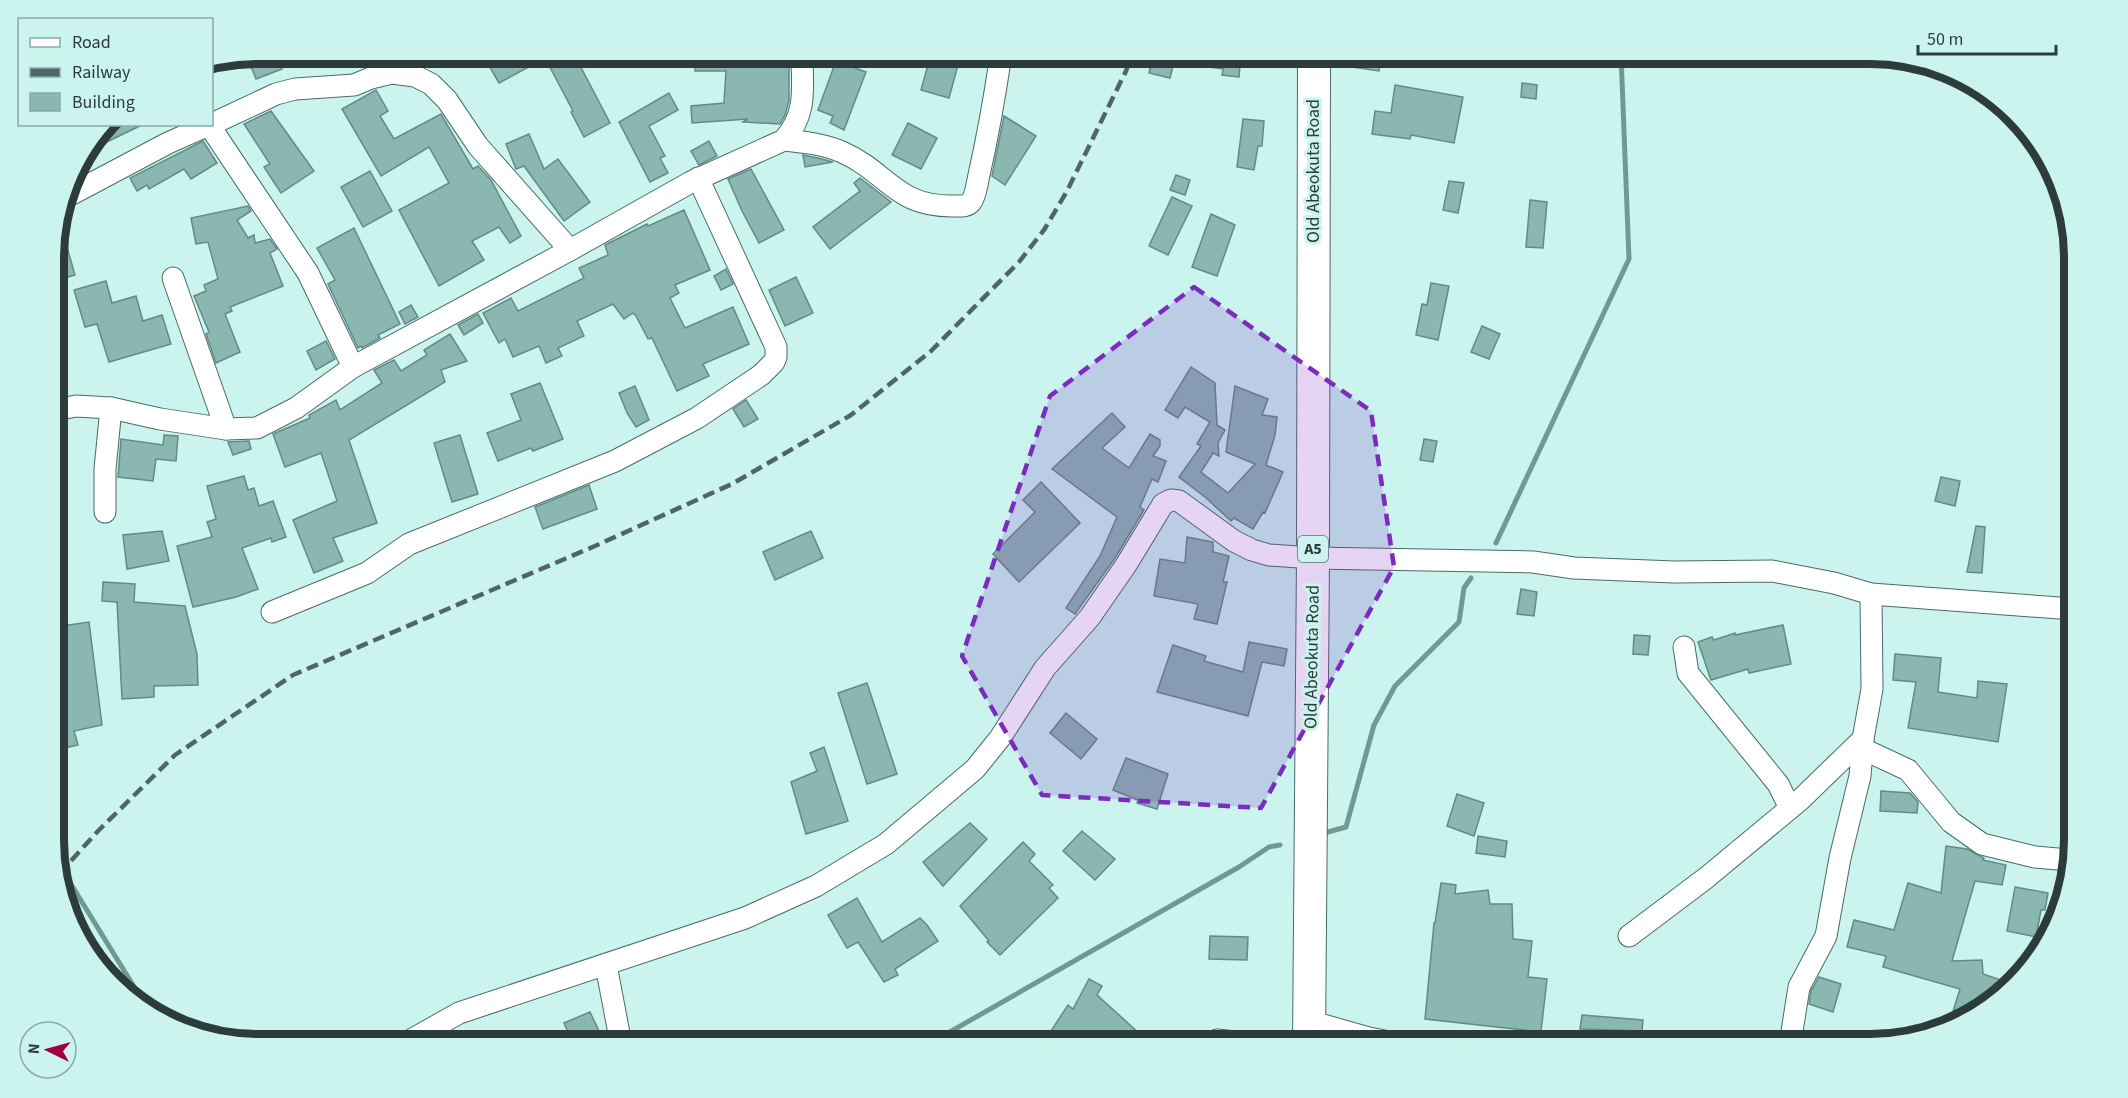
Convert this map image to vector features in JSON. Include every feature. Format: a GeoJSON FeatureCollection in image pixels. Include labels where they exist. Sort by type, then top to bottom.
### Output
{"type":"FeatureCollection","features":[{"type":"Feature","properties":{"kind":"highway","name":"Old Abeokuta Road"},"geometry":{"type":"LineString","coordinates":[[1309,1032],[1314,64]]}},
{"type":"Feature","properties":{"kind":"street"},"geometry":{"type":"LineString","coordinates":[[408,64],[415,76]]}},
{"type":"Feature","properties":{"kind":"street"},"geometry":{"type":"LineString","coordinates":[[65,408],[76,406],[111,408],[160,419],[226,429],[257,428],[296,408],[352,367],[570,250],[698,178],[784,140],[794,128],[802,109],[802,64]]}},
{"type":"Feature","properties":{"kind":"street"},"geometry":{"type":"LineString","coordinates":[[784,140],[814,143],[839,150],[856,159],[896,191],[916,201],[965,206],[972,202],[981,166],[999,64]]}},
{"type":"Feature","properties":{"kind":"street"},"geometry":{"type":"LineString","coordinates":[[213,124],[276,93],[296,89],[354,85],[392,73],[415,76],[431,84],[447,100],[478,146],[570,250]]}},
{"type":"Feature","properties":{"kind":"street"},"geometry":{"type":"LineString","coordinates":[[77,190],[168,143],[209,126]]}},
{"type":"Feature","properties":{"kind":"street"},"geometry":{"type":"LineString","coordinates":[[212,126],[308,273],[352,367]]}},
{"type":"Feature","properties":{"kind":"street"},"geometry":{"type":"LineString","coordinates":[[272,612],[367,573],[410,544],[615,461],[697,418],[768,369],[776,357],[776,347],[698,178]]}},
{"type":"Feature","properties":{"kind":"street"},"geometry":{"type":"LineString","coordinates":[[173,278],[226,429]]}},
{"type":"Feature","properties":{"kind":"street"},"geometry":{"type":"LineString","coordinates":[[105,512],[105,469],[111,408]]}},
{"type":"Feature","properties":{"kind":"street"},"geometry":{"type":"LineString","coordinates":[[422,1034],[459,1013],[745,918],[816,886],[886,844],[975,769],[1000,738],[1045,668],[1090,617],[1163,504],[1171,500],[1179,501],[1233,541],[1269,555],[1313,558],[1533,562],[1574,568],[1674,572],[1772,571],[1834,583],[1871,594],[2064,608]]}},
{"type":"Feature","properties":{"kind":"street"},"geometry":{"type":"LineString","coordinates":[[1792,1033],[1799,987],[1826,936],[1840,858],[1860,776],[1872,689],[1871,594]]}},
{"type":"Feature","properties":{"kind":"street"},"geometry":{"type":"LineString","coordinates":[[1684,647],[1688,673],[1778,784],[1790,808]]}},
{"type":"Feature","properties":{"kind":"street"},"geometry":{"type":"LineString","coordinates":[[1629,936],[1706,878],[1863,744]]}},
{"type":"Feature","properties":{"kind":"street"},"geometry":{"type":"LineString","coordinates":[[1863,744],[1908,770],[1951,822],[1982,844],[2035,857],[2062,859]]}},
{"type":"Feature","properties":{"kind":"street"},"geometry":{"type":"LineString","coordinates":[[606,965],[619,1034]]}},
{"type":"Feature","properties":{"kind":"highlighted area"},"geometry":{"type":"Polygon","coordinates":[[[1194,287],[1371,411],[1394,567],[1261,808],[1042,795],[962,656],[1050,396],[1194,287]]]}},
{"type":"Feature","properties":{"kind":"building"},"geometry":{"type":"Polygon","coordinates":[[[280,64],[282,69],[256,79],[250,65],[280,64]]]}},
{"type":"Feature","properties":{"kind":"building"},"geometry":{"type":"Polygon","coordinates":[[[488,64],[534,64],[499,83],[488,64]]]}},
{"type":"Feature","properties":{"kind":"building"},"geometry":{"type":"Polygon","coordinates":[[[548,64],[579,64],[610,123],[584,137],[571,112],[573,111],[548,64]]]}},
{"type":"Feature","properties":{"kind":"building"},"geometry":{"type":"Polygon","coordinates":[[[695,64],[789,64],[789,101],[785,115],[780,124],[743,122],[748,119],[692,123],[691,106],[724,103],[726,71],[695,71],[695,64]]]}},
{"type":"Feature","properties":{"kind":"building"},"geometry":{"type":"Polygon","coordinates":[[[835,64],[844,64],[866,72],[844,130],[830,123],[833,116],[818,110],[835,64]]]}},
{"type":"Feature","properties":{"kind":"building"},"geometry":{"type":"Polygon","coordinates":[[[928,64],[958,64],[949,98],[921,90],[928,64]]]}},
{"type":"Feature","properties":{"kind":"building"},"geometry":{"type":"Polygon","coordinates":[[[1151,64],[1174,64],[1170,78],[1149,73],[1151,64]]]}},
{"type":"Feature","properties":{"kind":"building"},"geometry":{"type":"Polygon","coordinates":[[[1188,64],[1240,64],[1239,77],[1222,75],[1223,69],[1188,64]]]}},
{"type":"Feature","properties":{"kind":"building"},"geometry":{"type":"Polygon","coordinates":[[[1332,64],[1380,64],[1379,71],[1332,64]]]}},
{"type":"Feature","properties":{"kind":"building"},"geometry":{"type":"Polygon","coordinates":[[[1522,83],[1537,85],[1536,99],[1521,97],[1522,83]]]}},
{"type":"Feature","properties":{"kind":"building"},"geometry":{"type":"Polygon","coordinates":[[[1395,85],[1463,97],[1454,143],[1411,135],[1410,139],[1372,134],[1375,111],[1391,113],[1395,85]]]}},
{"type":"Feature","properties":{"kind":"building"},"geometry":{"type":"Polygon","coordinates":[[[376,90],[388,111],[380,116],[394,139],[441,114],[473,169],[478,166],[491,180],[521,236],[510,243],[499,227],[472,241],[484,260],[439,286],[399,210],[449,183],[429,147],[381,176],[342,109],[376,90]]]}},
{"type":"Feature","properties":{"kind":"building"},"geometry":{"type":"Polygon","coordinates":[[[669,93],[678,110],[649,126],[665,156],[660,158],[668,173],[650,182],[619,122],[669,93]]]}},
{"type":"Feature","properties":{"kind":"building"},"geometry":{"type":"Polygon","coordinates":[[[271,111],[314,171],[281,193],[264,167],[270,164],[244,124],[271,111]]]}},
{"type":"Feature","properties":{"kind":"building"},"geometry":{"type":"Polygon","coordinates":[[[1004,116],[1036,136],[1005,185],[992,176],[1004,116]]]}},
{"type":"Feature","properties":{"kind":"building"},"geometry":{"type":"Polygon","coordinates":[[[1243,119],[1264,121],[1262,146],[1258,146],[1254,170],[1237,167],[1243,119]]]}},
{"type":"Feature","properties":{"kind":"building"},"geometry":{"type":"Polygon","coordinates":[[[908,123],[937,138],[921,169],[892,155],[908,123]]]}},
{"type":"Feature","properties":{"kind":"building"},"geometry":{"type":"Polygon","coordinates":[[[118,126],[140,126],[102,144],[118,126]]]}},
{"type":"Feature","properties":{"kind":"building"},"geometry":{"type":"Polygon","coordinates":[[[529,134],[544,169],[558,159],[590,202],[564,221],[524,166],[516,169],[506,144],[529,134]]]}},
{"type":"Feature","properties":{"kind":"building"},"geometry":{"type":"Polygon","coordinates":[[[203,141],[217,163],[191,179],[184,169],[149,189],[147,185],[137,191],[130,178],[203,141]]]}},
{"type":"Feature","properties":{"kind":"building"},"geometry":{"type":"Polygon","coordinates":[[[709,141],[717,156],[699,165],[691,151],[709,141]]]}},
{"type":"Feature","properties":{"kind":"building"},"geometry":{"type":"Polygon","coordinates":[[[803,155],[818,158],[833,162],[805,167],[803,155]]]}},
{"type":"Feature","properties":{"kind":"building"},"geometry":{"type":"Polygon","coordinates":[[[751,169],[784,230],[759,243],[728,179],[751,169]]]}},
{"type":"Feature","properties":{"kind":"building"},"geometry":{"type":"Polygon","coordinates":[[[370,171],[392,211],[363,227],[341,187],[370,171]]]}},
{"type":"Feature","properties":{"kind":"building"},"geometry":{"type":"Polygon","coordinates":[[[1176,175],[1190,180],[1185,195],[1170,190],[1176,175]]]}},
{"type":"Feature","properties":{"kind":"building"},"geometry":{"type":"Polygon","coordinates":[[[860,178],[891,202],[830,249],[813,227],[860,191],[854,183],[860,178]]]}},
{"type":"Feature","properties":{"kind":"building"},"geometry":{"type":"Polygon","coordinates":[[[1449,181],[1464,183],[1458,213],[1443,210],[1449,181]]]}},
{"type":"Feature","properties":{"kind":"building"},"geometry":{"type":"Polygon","coordinates":[[[1172,197],[1192,206],[1168,255],[1149,246],[1172,197]]]}},
{"type":"Feature","properties":{"kind":"building"},"geometry":{"type":"Polygon","coordinates":[[[1530,200],[1547,202],[1543,248],[1526,247],[1530,200]]]}},
{"type":"Feature","properties":{"kind":"building"},"geometry":{"type":"Polygon","coordinates":[[[248,206],[251,211],[237,220],[248,238],[254,235],[255,243],[270,239],[277,249],[270,253],[283,286],[230,307],[232,311],[225,314],[240,352],[216,363],[206,334],[209,332],[194,296],[206,291],[204,285],[218,279],[208,242],[196,244],[191,218],[248,206]]]}},
{"type":"Feature","properties":{"kind":"building"},"geometry":{"type":"Polygon","coordinates":[[[684,210],[710,270],[675,285],[679,293],[670,298],[685,328],[733,307],[749,344],[703,364],[709,376],[677,391],[652,338],[648,339],[636,316],[633,313],[624,319],[613,304],[577,321],[584,336],[558,348],[562,356],[546,363],[539,346],[513,357],[505,339],[499,343],[483,313],[511,298],[518,311],[584,278],[579,268],[608,255],[605,245],[647,224],[648,226],[684,210]]]}},
{"type":"Feature","properties":{"kind":"building"},"geometry":{"type":"Polygon","coordinates":[[[1211,214],[1235,225],[1217,276],[1192,267],[1211,214]]]}},
{"type":"Feature","properties":{"kind":"building"},"geometry":{"type":"Polygon","coordinates":[[[354,228],[400,324],[378,335],[380,338],[362,348],[361,346],[358,348],[328,284],[335,280],[317,248],[354,228]]]}},
{"type":"Feature","properties":{"kind":"building"},"geometry":{"type":"Polygon","coordinates":[[[65,242],[75,275],[65,278],[65,242]]]}},
{"type":"Feature","properties":{"kind":"building"},"geometry":{"type":"Polygon","coordinates":[[[726,269],[733,284],[721,290],[714,276],[726,269]]]}},
{"type":"Feature","properties":{"kind":"building"},"geometry":{"type":"Polygon","coordinates":[[[796,277],[813,313],[785,326],[769,290],[796,277]]]}},
{"type":"Feature","properties":{"kind":"building"},"geometry":{"type":"Polygon","coordinates":[[[106,281],[112,303],[136,296],[143,321],[162,315],[171,344],[109,362],[97,324],[85,327],[74,290],[106,281]]]}},
{"type":"Feature","properties":{"kind":"building"},"geometry":{"type":"Polygon","coordinates":[[[1431,283],[1449,286],[1438,340],[1416,335],[1422,304],[1427,305],[1431,283]]]}},
{"type":"Feature","properties":{"kind":"building"},"geometry":{"type":"Polygon","coordinates":[[[411,305],[418,317],[405,324],[399,312],[411,305]]]}},
{"type":"Feature","properties":{"kind":"building"},"geometry":{"type":"Polygon","coordinates":[[[478,314],[483,323],[464,335],[458,325],[478,314]]]}},
{"type":"Feature","properties":{"kind":"building"},"geometry":{"type":"Polygon","coordinates":[[[1482,326],[1500,334],[1489,359],[1471,352],[1482,326]]]}},
{"type":"Feature","properties":{"kind":"building"},"geometry":{"type":"Polygon","coordinates":[[[450,334],[467,361],[441,370],[445,382],[349,440],[377,523],[333,538],[343,561],[314,573],[293,520],[337,501],[321,453],[285,467],[273,434],[310,418],[309,415],[336,400],[340,410],[382,383],[374,370],[394,360],[401,371],[427,355],[424,350],[450,334]]]}},
{"type":"Feature","properties":{"kind":"building"},"geometry":{"type":"Polygon","coordinates":[[[326,341],[335,359],[316,370],[307,351],[326,341]]]}},
{"type":"Feature","properties":{"kind":"building"},"geometry":{"type":"Polygon","coordinates":[[[1191,367],[1215,383],[1217,425],[1225,430],[1218,443],[1219,456],[1213,453],[1201,472],[1228,493],[1255,464],[1226,452],[1235,386],[1268,399],[1262,415],[1277,417],[1275,435],[1266,465],[1283,472],[1265,513],[1263,512],[1253,529],[1234,518],[1231,521],[1179,477],[1201,446],[1197,444],[1210,422],[1185,407],[1178,418],[1165,410],[1191,367]]]}},
{"type":"Feature","properties":{"kind":"building"},"geometry":{"type":"Polygon","coordinates":[[[540,383],[563,439],[498,461],[487,433],[521,420],[511,394],[540,383]]]}},
{"type":"Feature","properties":{"kind":"building"},"geometry":{"type":"Polygon","coordinates":[[[635,386],[649,420],[636,427],[619,393],[635,386]]]}},
{"type":"Feature","properties":{"kind":"building"},"geometry":{"type":"Polygon","coordinates":[[[746,400],[758,419],[744,427],[733,409],[746,400]]]}},
{"type":"Feature","properties":{"kind":"building"},"geometry":{"type":"Polygon","coordinates":[[[1112,413],[1125,427],[1102,448],[1129,468],[1150,434],[1160,440],[1160,446],[1153,456],[1166,461],[1158,482],[1152,479],[1140,507],[1144,510],[1115,558],[1075,614],[1066,608],[1100,556],[1117,517],[1052,469],[1112,413]]]}},
{"type":"Feature","properties":{"kind":"building"},"geometry":{"type":"Polygon","coordinates":[[[164,435],[178,436],[176,461],[156,459],[153,481],[118,477],[121,439],[163,445],[164,435]]]}},
{"type":"Feature","properties":{"kind":"building"},"geometry":{"type":"Polygon","coordinates":[[[460,435],[478,494],[452,502],[434,443],[460,435]]]}},
{"type":"Feature","properties":{"kind":"building"},"geometry":{"type":"Polygon","coordinates":[[[1424,439],[1437,441],[1433,462],[1420,460],[1424,439]]]}},
{"type":"Feature","properties":{"kind":"building"},"geometry":{"type":"Polygon","coordinates":[[[249,441],[251,449],[233,455],[228,442],[249,441]]]}},
{"type":"Feature","properties":{"kind":"building"},"geometry":{"type":"Polygon","coordinates":[[[244,476],[248,490],[254,488],[259,506],[273,501],[286,537],[272,542],[271,538],[242,548],[258,589],[236,597],[193,607],[177,546],[212,537],[207,522],[216,519],[207,486],[244,476]]]}},
{"type":"Feature","properties":{"kind":"building"},"geometry":{"type":"Polygon","coordinates":[[[1941,477],[1960,481],[1955,506],[1935,501],[1941,477]]]}},
{"type":"Feature","properties":{"kind":"building"},"geometry":{"type":"Polygon","coordinates":[[[1041,482],[1080,523],[1019,582],[993,554],[1035,512],[1023,500],[1041,482]]]}},
{"type":"Feature","properties":{"kind":"building"},"geometry":{"type":"Polygon","coordinates":[[[589,485],[597,509],[543,529],[535,507],[589,485]]]}},
{"type":"Feature","properties":{"kind":"building"},"geometry":{"type":"Polygon","coordinates":[[[1976,526],[1985,527],[1982,573],[1967,572],[1976,526]]]}},
{"type":"Feature","properties":{"kind":"building"},"geometry":{"type":"Polygon","coordinates":[[[162,531],[169,561],[127,569],[123,535],[162,531]]]}},
{"type":"Feature","properties":{"kind":"building"},"geometry":{"type":"Polygon","coordinates":[[[811,531],[823,558],[775,580],[763,552],[811,531]]]}},
{"type":"Feature","properties":{"kind":"building"},"geometry":{"type":"Polygon","coordinates":[[[1187,537],[1213,542],[1213,552],[1229,556],[1223,582],[1227,582],[1217,624],[1194,619],[1198,604],[1154,596],[1160,559],[1185,563],[1187,537]]]}},
{"type":"Feature","properties":{"kind":"building"},"geometry":{"type":"Polygon","coordinates":[[[103,582],[135,584],[134,602],[185,606],[197,654],[198,685],[154,686],[154,697],[122,699],[117,602],[102,601],[103,582]]]}},
{"type":"Feature","properties":{"kind":"building"},"geometry":{"type":"Polygon","coordinates":[[[1521,589],[1537,592],[1534,616],[1517,614],[1521,589]]]}},
{"type":"Feature","properties":{"kind":"building"},"geometry":{"type":"Polygon","coordinates":[[[89,622],[102,725],[74,731],[78,745],[64,748],[64,626],[89,622]]]}},
{"type":"Feature","properties":{"kind":"building"},"geometry":{"type":"Polygon","coordinates":[[[1783,625],[1791,664],[1749,673],[1748,669],[1711,680],[1698,642],[1712,637],[1714,640],[1735,633],[1735,635],[1783,625]]]}},
{"type":"Feature","properties":{"kind":"building"},"geometry":{"type":"Polygon","coordinates":[[[1634,635],[1650,636],[1648,655],[1633,654],[1634,635]]]}},
{"type":"Feature","properties":{"kind":"building"},"geometry":{"type":"Polygon","coordinates":[[[1249,642],[1287,649],[1284,666],[1262,662],[1248,716],[1157,692],[1173,645],[1206,656],[1204,661],[1243,672],[1249,642]]]}},
{"type":"Feature","properties":{"kind":"building"},"geometry":{"type":"Polygon","coordinates":[[[1895,654],[1941,658],[1938,692],[1977,698],[1978,681],[2007,684],[1998,742],[1908,728],[1916,682],[1893,680],[1895,654]]]}},
{"type":"Feature","properties":{"kind":"building"},"geometry":{"type":"Polygon","coordinates":[[[867,683],[897,774],[867,784],[838,693],[867,683]]]}},
{"type":"Feature","properties":{"kind":"building"},"geometry":{"type":"Polygon","coordinates":[[[1066,713],[1097,739],[1081,759],[1050,733],[1066,713]]]}},
{"type":"Feature","properties":{"kind":"building"},"geometry":{"type":"Polygon","coordinates":[[[824,747],[848,821],[806,834],[791,782],[817,771],[810,753],[824,747]]]}},
{"type":"Feature","properties":{"kind":"building"},"geometry":{"type":"Polygon","coordinates":[[[1126,758],[1168,774],[1157,809],[1137,803],[1138,800],[1113,790],[1126,758]]]}},
{"type":"Feature","properties":{"kind":"building"},"geometry":{"type":"Polygon","coordinates":[[[1881,791],[1910,793],[1918,802],[1917,813],[1880,811],[1881,791]]]}},
{"type":"Feature","properties":{"kind":"building"},"geometry":{"type":"Polygon","coordinates":[[[1457,794],[1484,803],[1474,836],[1447,826],[1457,794]]]}},
{"type":"Feature","properties":{"kind":"building"},"geometry":{"type":"Polygon","coordinates":[[[970,823],[987,839],[943,886],[923,862],[970,823]]]}},
{"type":"Feature","properties":{"kind":"building"},"geometry":{"type":"Polygon","coordinates":[[[1082,831],[1115,859],[1095,880],[1063,851],[1082,831]]]}},
{"type":"Feature","properties":{"kind":"building"},"geometry":{"type":"Polygon","coordinates":[[[1478,836],[1507,841],[1505,857],[1476,853],[1478,836]]]}},
{"type":"Feature","properties":{"kind":"building"},"geometry":{"type":"Polygon","coordinates":[[[1023,842],[1035,854],[1029,861],[1053,885],[1049,888],[1058,898],[1000,955],[987,942],[989,941],[960,906],[1023,842]]]}},
{"type":"Feature","properties":{"kind":"building"},"geometry":{"type":"Polygon","coordinates":[[[1946,846],[1967,849],[1984,858],[1983,860],[2006,865],[2002,885],[1975,881],[1952,961],[1982,960],[1983,974],[2002,980],[1977,1001],[1952,1015],[1960,989],[1883,967],[1886,956],[1847,947],[1854,920],[1894,930],[1908,883],[1941,893],[1946,846]]]}},
{"type":"Feature","properties":{"kind":"building"},"geometry":{"type":"Polygon","coordinates":[[[1441,883],[1456,885],[1455,894],[1488,890],[1490,904],[1512,904],[1513,939],[1532,941],[1528,977],[1547,979],[1541,1032],[1425,1019],[1434,923],[1441,883]]]}},
{"type":"Feature","properties":{"kind":"building"},"geometry":{"type":"Polygon","coordinates":[[[2015,887],[2048,893],[2045,910],[2041,910],[2036,937],[2007,931],[2015,887]]]}},
{"type":"Feature","properties":{"kind":"building"},"geometry":{"type":"Polygon","coordinates":[[[857,898],[882,942],[920,918],[938,941],[895,969],[898,975],[884,982],[858,942],[847,948],[828,915],[857,898]]]}},
{"type":"Feature","properties":{"kind":"building"},"geometry":{"type":"Polygon","coordinates":[[[1210,936],[1248,937],[1247,960],[1209,959],[1210,936]]]}},
{"type":"Feature","properties":{"kind":"building"},"geometry":{"type":"Polygon","coordinates":[[[1819,977],[1841,984],[1833,1012],[1809,1004],[1811,991],[1819,977]]]}},
{"type":"Feature","properties":{"kind":"building"},"geometry":{"type":"Polygon","coordinates":[[[1089,979],[1102,986],[1097,995],[1139,1033],[1049,1034],[1068,1005],[1073,1009],[1089,979]]]}},
{"type":"Feature","properties":{"kind":"building"},"geometry":{"type":"Polygon","coordinates":[[[590,1012],[600,1033],[569,1034],[564,1023],[590,1012]]]}},
{"type":"Feature","properties":{"kind":"building"},"geometry":{"type":"Polygon","coordinates":[[[1582,1015],[1643,1020],[1642,1031],[1580,1029],[1582,1015]]]}},
{"type":"Feature","properties":{"kind":"waterway"},"geometry":{"type":"LineString","coordinates":[[1496,543],[1629,259],[1621,64]]}},
{"type":"Feature","properties":{"kind":"waterway"},"geometry":{"type":"LineString","coordinates":[[1328,832],[1346,827],[1374,725],[1395,686],[1459,622],[1464,588],[1471,578]]}},
{"type":"Feature","properties":{"kind":"waterway"},"geometry":{"type":"LineString","coordinates":[[947,1034],[1239,867],[1269,847],[1280,845]]}},
{"type":"Feature","properties":{"kind":"waterway"},"geometry":{"type":"LineString","coordinates":[[69,881],[136,989]]}},
{"type":"Feature","properties":{"kind":"railway"},"geometry":{"type":"LineString","coordinates":[[66,866],[98,831],[175,755],[293,675],[595,546],[732,484],[851,415],[930,352],[1019,262],[1044,230],[1067,191],[1128,64]]}}]}
